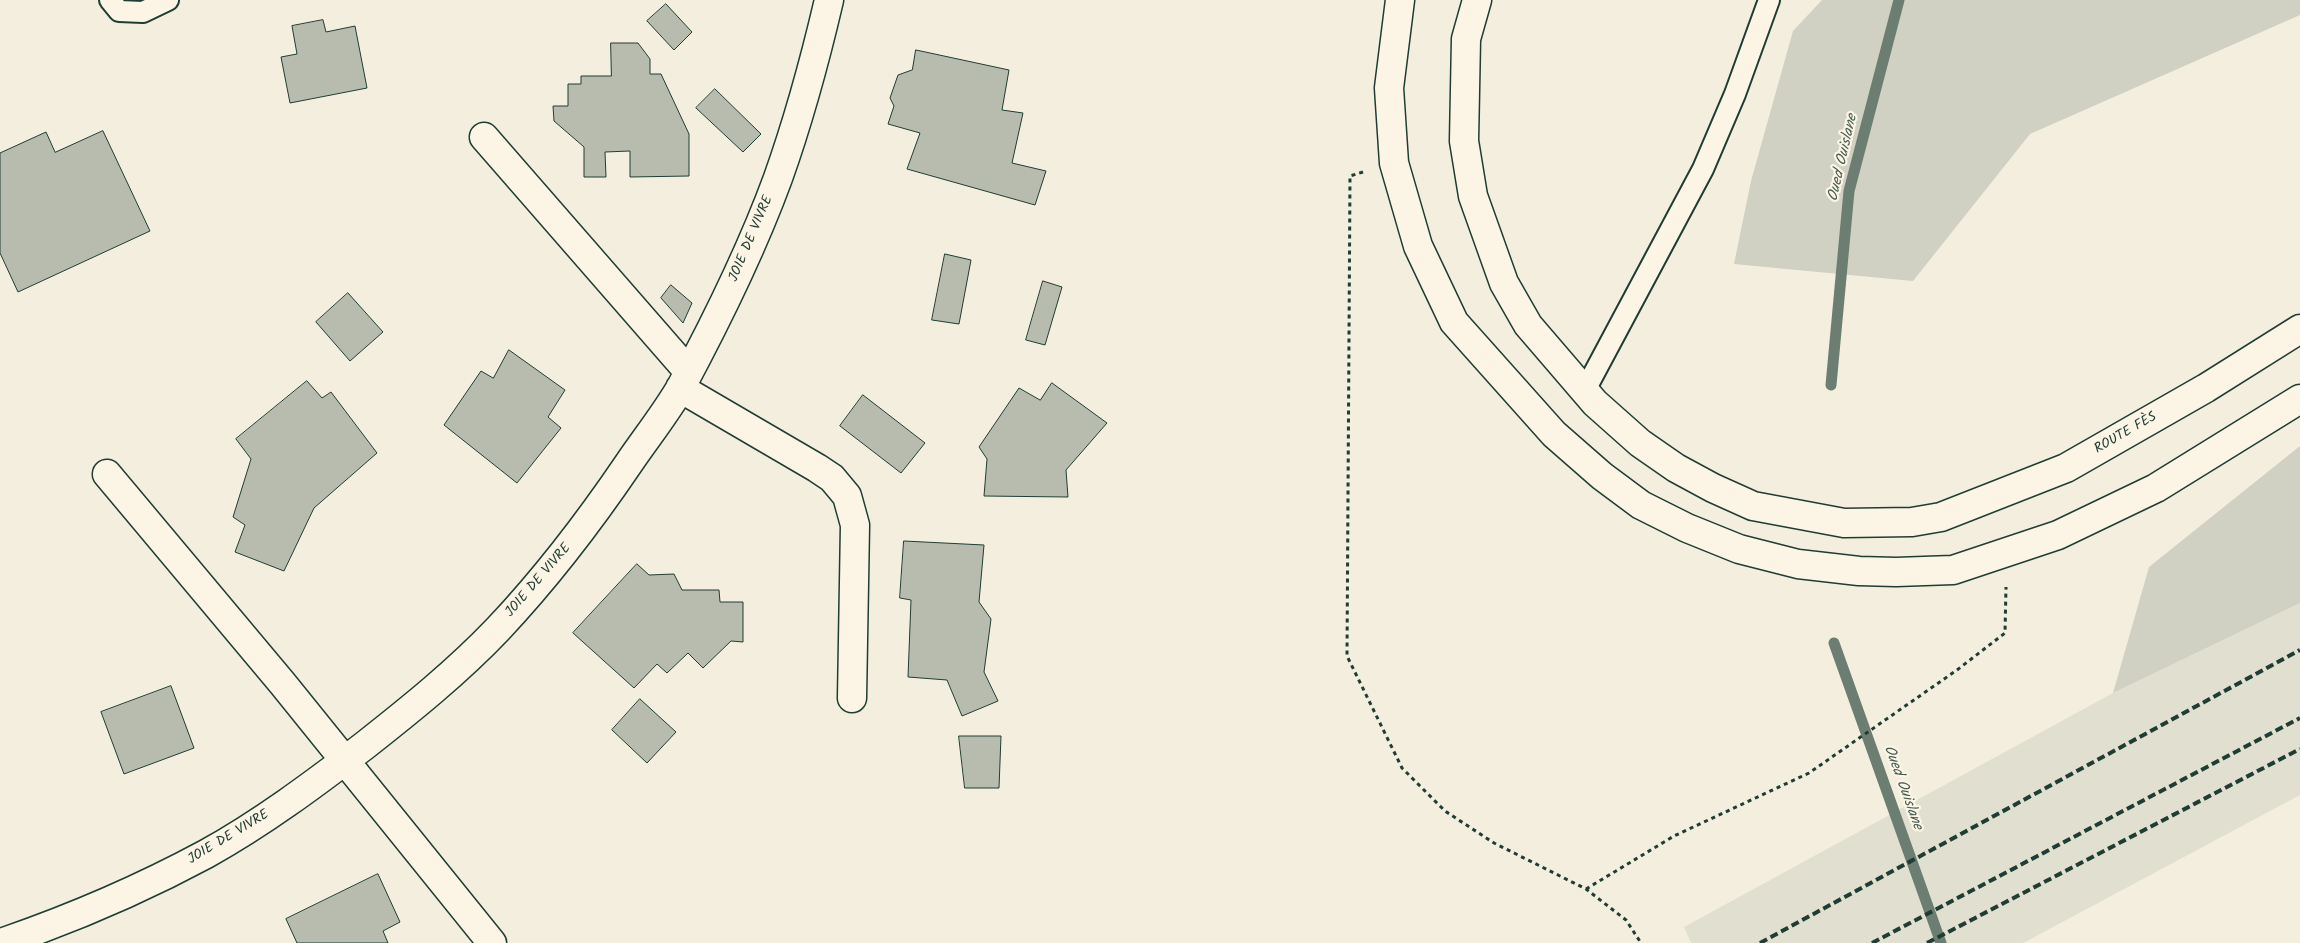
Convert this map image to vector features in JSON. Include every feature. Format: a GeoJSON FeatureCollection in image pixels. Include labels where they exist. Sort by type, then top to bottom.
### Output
{"type":"FeatureCollection","features":[{"type":"Feature","properties":{"kind":"street","name":"JOIE DE VIVRE"},"geometry":{"type":"LineString","coordinates":[[1,943],[106,903],[208,852],[280,807],[418,704],[456,671],[547,574],[591,520],[684,380],[734,282],[778,180],[800,112],[829,0]]}},
{"type":"Feature","properties":{"kind":"street"},"geometry":{"type":"LineString","coordinates":[[1400,0],[1389,88],[1394,163],[1418,246],[1454,322],[1554,434],[1602,476],[1641,505],[1688,528],[1740,549],[1798,564],[1859,571],[1953,570],[2058,535],[2156,488],[2300,399]]}},
{"type":"Feature","properties":{"kind":"street","name":"ROUTE FÈS"},"geometry":{"type":"LineString","coordinates":[[1477,0],[1466,39],[1464,141],[1473,196],[1504,284],[1528,325],[1584,392],[1640,443],[1676,468],[1752,506],[1844,523],[1912,522],[1941,517],[2066,468],[2206,388],[2300,329]]}},
{"type":"Feature","properties":{"kind":"street"},"geometry":{"type":"LineString","coordinates":[[484,138],[684,380],[832,478],[847,496],[855,525],[852,698]]}},
{"type":"Feature","properties":{"kind":"street"},"geometry":{"type":"LineString","coordinates":[[107,474],[492,943]]}},
{"type":"Feature","properties":{"kind":"lane"},"geometry":{"type":"LineString","coordinates":[[110,0],[120,12],[143,12],[168,0]]}},
{"type":"Feature","properties":{"kind":"lane"},"geometry":{"type":"LineString","coordinates":[[1584,392],[1702,169],[1735,94],[1770,0]]}},
{"type":"Feature","properties":{"kind":"path"},"geometry":{"type":"LineString","coordinates":[[1394,163],[1350,176],[1347,656],[1402,768],[1444,811],[1494,843],[1586,889],[1626,920],[1641,943]]}},
{"type":"Feature","properties":{"kind":"path"},"geometry":{"type":"LineString","coordinates":[[1586,889],[1674,836],[1809,773],[1958,670],[2005,634],[2007,552]]}},
{"type":"Feature","properties":{"kind":"shaded area"},"geometry":{"type":"Polygon","coordinates":[[[1822,0],[2300,0],[2300,15],[2030,134],[1913,281],[1734,264],[1751,181],[1793,31],[1822,0]]]}},
{"type":"Feature","properties":{"kind":"shaded area"},"geometry":{"type":"Polygon","coordinates":[[[2300,446],[2300,603],[2113,693],[2149,567],[2300,446]]]}},
{"type":"Feature","properties":{"kind":"shaded area"},"geometry":{"type":"Polygon","coordinates":[[[2300,603],[2300,795],[2023,943],[1691,943],[1684,927],[2113,693],[2300,603]]]}},
{"type":"Feature","properties":{"kind":"building"},"geometry":{"type":"Polygon","coordinates":[[[666,4],[692,32],[674,50],[647,21],[666,4]]]}},
{"type":"Feature","properties":{"kind":"building"},"geometry":{"type":"Polygon","coordinates":[[[323,20],[326,32],[355,26],[367,88],[290,103],[281,57],[297,54],[292,26],[323,20]]]}},
{"type":"Feature","properties":{"kind":"building"},"geometry":{"type":"Polygon","coordinates":[[[611,43],[638,43],[650,59],[650,74],[661,74],[689,134],[689,176],[630,177],[630,151],[605,152],[606,177],[584,177],[584,147],[554,121],[553,106],[568,106],[568,84],[581,84],[581,76],[611,76],[611,43]]]}},
{"type":"Feature","properties":{"kind":"building"},"geometry":{"type":"Polygon","coordinates":[[[916,50],[1009,70],[1002,110],[1023,113],[1012,163],[1046,171],[1035,205],[907,169],[920,133],[888,124],[894,106],[890,98],[898,75],[912,70],[916,50]]]}},
{"type":"Feature","properties":{"kind":"building"},"geometry":{"type":"Polygon","coordinates":[[[715,89],[761,134],[743,152],[696,108],[715,89]]]}},
{"type":"Feature","properties":{"kind":"building"},"geometry":{"type":"Polygon","coordinates":[[[103,131],[150,231],[18,292],[0,253],[0,153],[46,132],[55,152],[103,131]]]}},
{"type":"Feature","properties":{"kind":"building"},"geometry":{"type":"Polygon","coordinates":[[[945,254],[971,260],[959,324],[932,320],[945,254]]]}},
{"type":"Feature","properties":{"kind":"building"},"geometry":{"type":"Polygon","coordinates":[[[1043,281],[1062,287],[1045,345],[1026,340],[1043,281]]]}},
{"type":"Feature","properties":{"kind":"building"},"geometry":{"type":"Polygon","coordinates":[[[671,285],[692,303],[683,323],[661,298],[671,285]]]}},
{"type":"Feature","properties":{"kind":"building"},"geometry":{"type":"Polygon","coordinates":[[[348,293],[383,332],[350,361],[316,322],[348,293]]]}},
{"type":"Feature","properties":{"kind":"building"},"geometry":{"type":"Polygon","coordinates":[[[509,350],[565,390],[548,417],[561,428],[517,483],[444,425],[481,371],[493,378],[509,350]]]}},
{"type":"Feature","properties":{"kind":"building"},"geometry":{"type":"Polygon","coordinates":[[[307,381],[322,398],[331,392],[377,453],[314,508],[284,571],[235,552],[245,525],[233,517],[251,459],[236,439],[307,381]]]}},
{"type":"Feature","properties":{"kind":"building"},"geometry":{"type":"Polygon","coordinates":[[[1052,383],[1107,423],[1066,470],[1068,497],[984,496],[987,459],[979,447],[1019,388],[1040,400],[1052,383]]]}},
{"type":"Feature","properties":{"kind":"building"},"geometry":{"type":"Polygon","coordinates":[[[863,395],[925,443],[901,473],[840,426],[863,395]]]}},
{"type":"Feature","properties":{"kind":"building"},"geometry":{"type":"Polygon","coordinates":[[[904,541],[984,545],[979,602],[991,619],[984,672],[998,701],[962,716],[947,680],[908,677],[911,600],[900,598],[904,541]]]}},
{"type":"Feature","properties":{"kind":"building"},"geometry":{"type":"Polygon","coordinates":[[[637,564],[649,575],[674,574],[682,590],[719,590],[720,602],[743,602],[743,642],[731,641],[703,668],[688,653],[667,673],[657,664],[634,688],[573,633],[637,564]]]}},
{"type":"Feature","properties":{"kind":"building"},"geometry":{"type":"Polygon","coordinates":[[[171,686],[194,748],[124,774],[101,712],[171,686]]]}},
{"type":"Feature","properties":{"kind":"building"},"geometry":{"type":"Polygon","coordinates":[[[640,699],[676,732],[647,763],[612,730],[640,699]]]}},
{"type":"Feature","properties":{"kind":"building"},"geometry":{"type":"Polygon","coordinates":[[[959,736],[1001,736],[999,788],[965,788],[959,736]]]}},
{"type":"Feature","properties":{"kind":"building"},"geometry":{"type":"Polygon","coordinates":[[[378,874],[400,922],[383,931],[388,943],[297,943],[286,919],[378,874]]]}},
{"type":"Feature","properties":{"kind":"waterway","name":"Oued Ouislane"},"geometry":{"type":"LineString","coordinates":[[1831,385],[1849,191],[1899,0]]}},
{"type":"Feature","properties":{"kind":"waterway","name":"Oued Ouislane"},"geometry":{"type":"LineString","coordinates":[[1834,643],[1941,943]]}},
{"type":"Feature","properties":{"kind":"railway"},"geometry":{"type":"LineString","coordinates":[[1760,943],[2300,650]]}},
{"type":"Feature","properties":{"kind":"railway"},"geometry":{"type":"LineString","coordinates":[[1872,943],[2300,718]]}},
{"type":"Feature","properties":{"kind":"railway"},"geometry":{"type":"LineString","coordinates":[[1927,943],[2300,749]]}}]}
